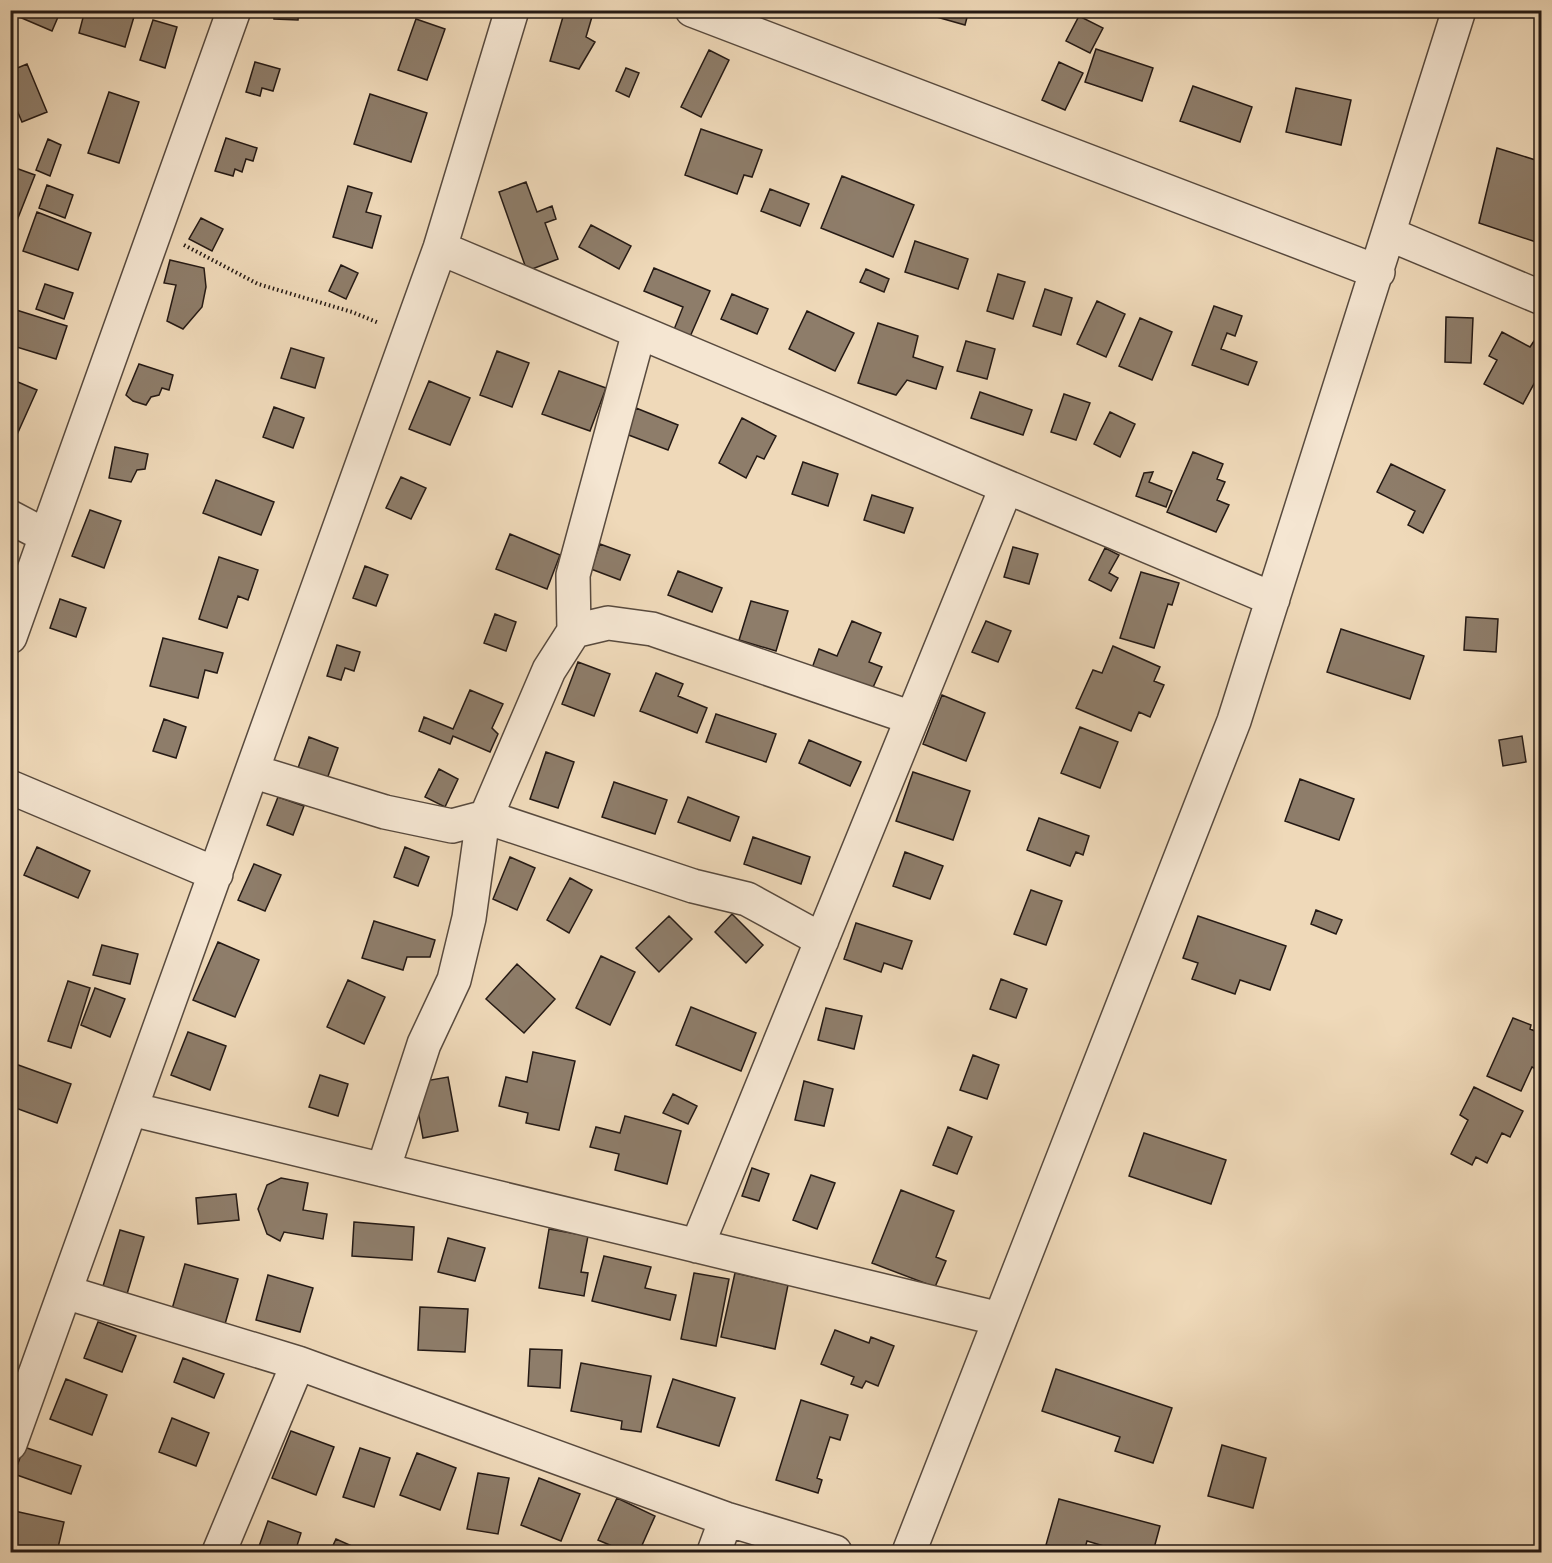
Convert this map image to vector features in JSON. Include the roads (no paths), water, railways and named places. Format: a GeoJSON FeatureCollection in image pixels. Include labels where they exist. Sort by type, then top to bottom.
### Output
{"type":"FeatureCollection","features":[{"type":"Feature","properties":{"kind":"street"},"geometry":{"type":"LineString","coordinates":[[10,637],[234,10]]}},
{"type":"Feature","properties":{"kind":"street"},"geometry":{"type":"LineString","coordinates":[[10,1444],[440,248],[512,10]]}},
{"type":"Feature","properties":{"kind":"street"},"geometry":{"type":"LineString","coordinates":[[692,10],[1378,272]]}},
{"type":"Feature","properties":{"kind":"street"},"geometry":{"type":"LineString","coordinates":[[909,1552],[1234,721],[1378,272],[1459,10]]}},
{"type":"Feature","properties":{"kind":"street"},"geometry":{"type":"LineString","coordinates":[[1389,234],[1542,298]]}},
{"type":"Feature","properties":{"kind":"street"},"geometry":{"type":"LineString","coordinates":[[440,248],[1273,599]]}},
{"type":"Feature","properties":{"kind":"street"},"geometry":{"type":"LineString","coordinates":[[383,1170],[424,1044],[454,980],[469,918],[481,832],[486,817],[549,670],[574,631],[573,575],[639,332]]}},
{"type":"Feature","properties":{"kind":"street"},"geometry":{"type":"LineString","coordinates":[[697,1246],[1006,488]]}},
{"type":"Feature","properties":{"kind":"street"},"geometry":{"type":"LineString","coordinates":[[10,517],[46,536]]}},
{"type":"Feature","properties":{"kind":"street"},"geometry":{"type":"LineString","coordinates":[[574,631],[608,623],[652,629],[912,718]]}},
{"type":"Feature","properties":{"kind":"street"},"geometry":{"type":"LineString","coordinates":[[252,771],[385,812],[452,826],[486,817],[693,886],[747,899],[822,940]]}},
{"type":"Feature","properties":{"kind":"street"},"geometry":{"type":"LineString","coordinates":[[10,787],[216,874]]}},
{"type":"Feature","properties":{"kind":"street"},"geometry":{"type":"LineString","coordinates":[[131,1109],[1000,1319]]}},
{"type":"Feature","properties":{"kind":"street"},"geometry":{"type":"LineString","coordinates":[[65,1293],[298,1363],[726,1519],[835,1552]]}},
{"type":"Feature","properties":{"kind":"street"},"geometry":{"type":"LineString","coordinates":[[219,1552],[298,1363]]}},
{"type":"Feature","properties":{"kind":"street"},"geometry":{"type":"LineString","coordinates":[[714,1552],[726,1519]]}}]}
